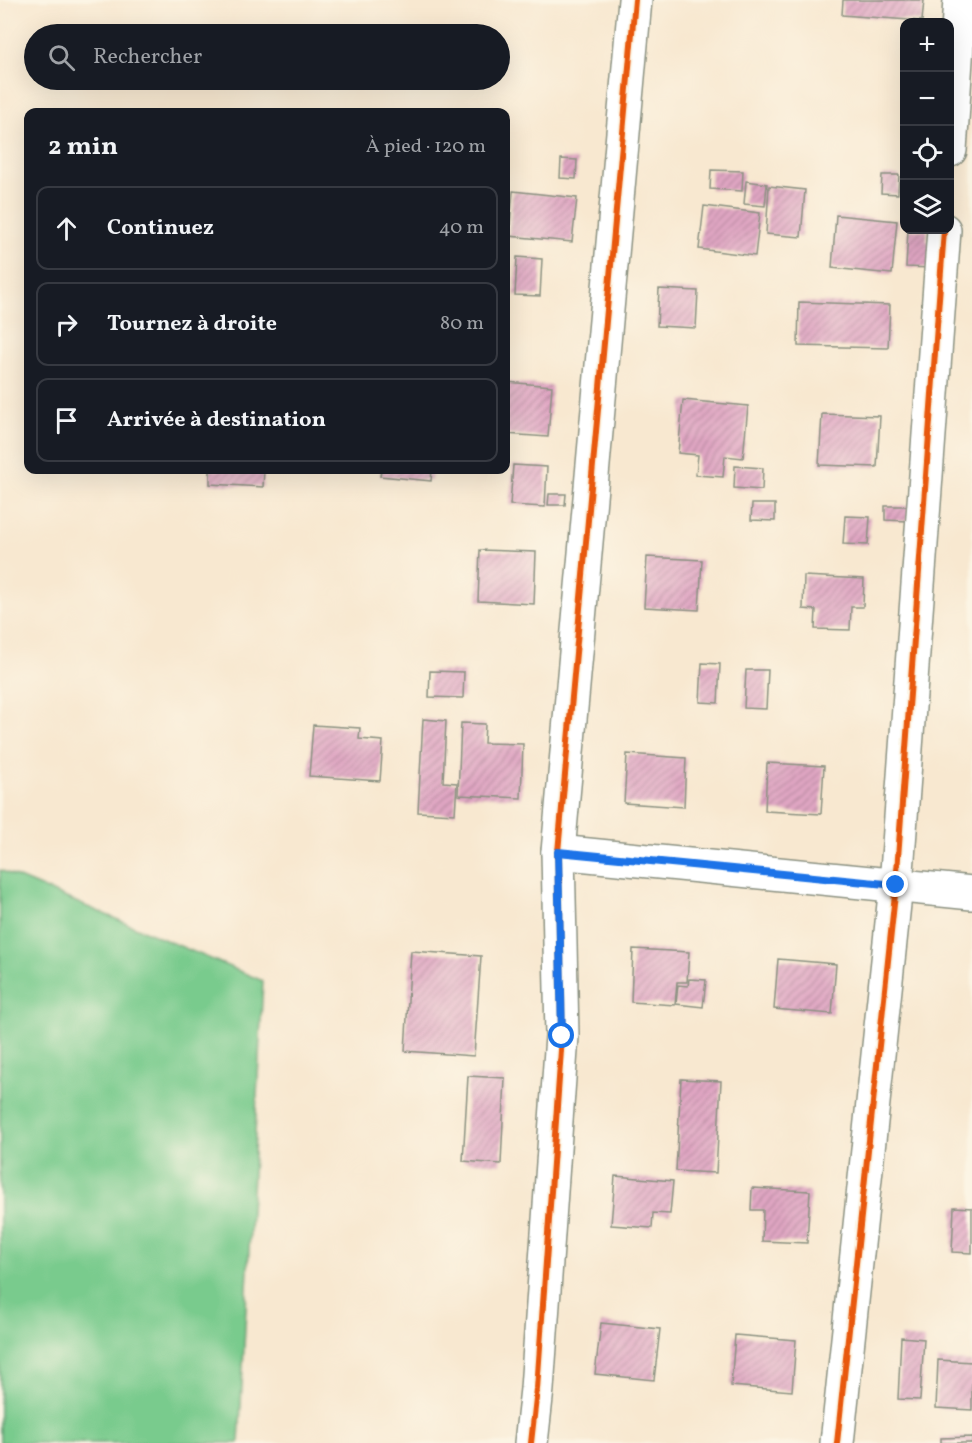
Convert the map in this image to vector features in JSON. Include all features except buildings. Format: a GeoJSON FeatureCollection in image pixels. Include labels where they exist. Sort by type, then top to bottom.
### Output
{"type":"FeatureCollection","features":[{"type":"Feature","properties":{"kind":"street"},"geometry":{"type":"LineString","coordinates":[[531,1443],[538,1377],[562,1036],[558,852],[635,0]]}},
{"type":"Feature","properties":{"kind":"street"},"geometry":{"type":"LineString","coordinates":[[952,126],[960,0]]}},
{"type":"Feature","properties":{"kind":"street"},"geometry":{"type":"LineString","coordinates":[[837,1443],[896,885],[944,234]]}},
{"type":"Feature","properties":{"kind":"street"},"geometry":{"type":"LineString","coordinates":[[558,852],[972,893]]}},
{"type":"Feature","properties":{"kind":"green space"},"geometry":{"type":"Polygon","coordinates":[[[0,870],[263,981],[239,1443],[0,1443],[0,870]]]}},
{"type":"Feature","properties":{"kind":"cycle path"},"geometry":{"type":"LineString","coordinates":[[531,1443],[537,1389],[562,1036],[558,852],[635,0]]}},
{"type":"Feature","properties":{"kind":"cycle path"},"geometry":{"type":"LineString","coordinates":[[837,1443],[896,885],[944,234]]}},
{"type":"Feature","properties":{"kind":"route"},"geometry":{"type":"LineString","coordinates":[[562,1036],[558,852],[896,885]]}}]}
